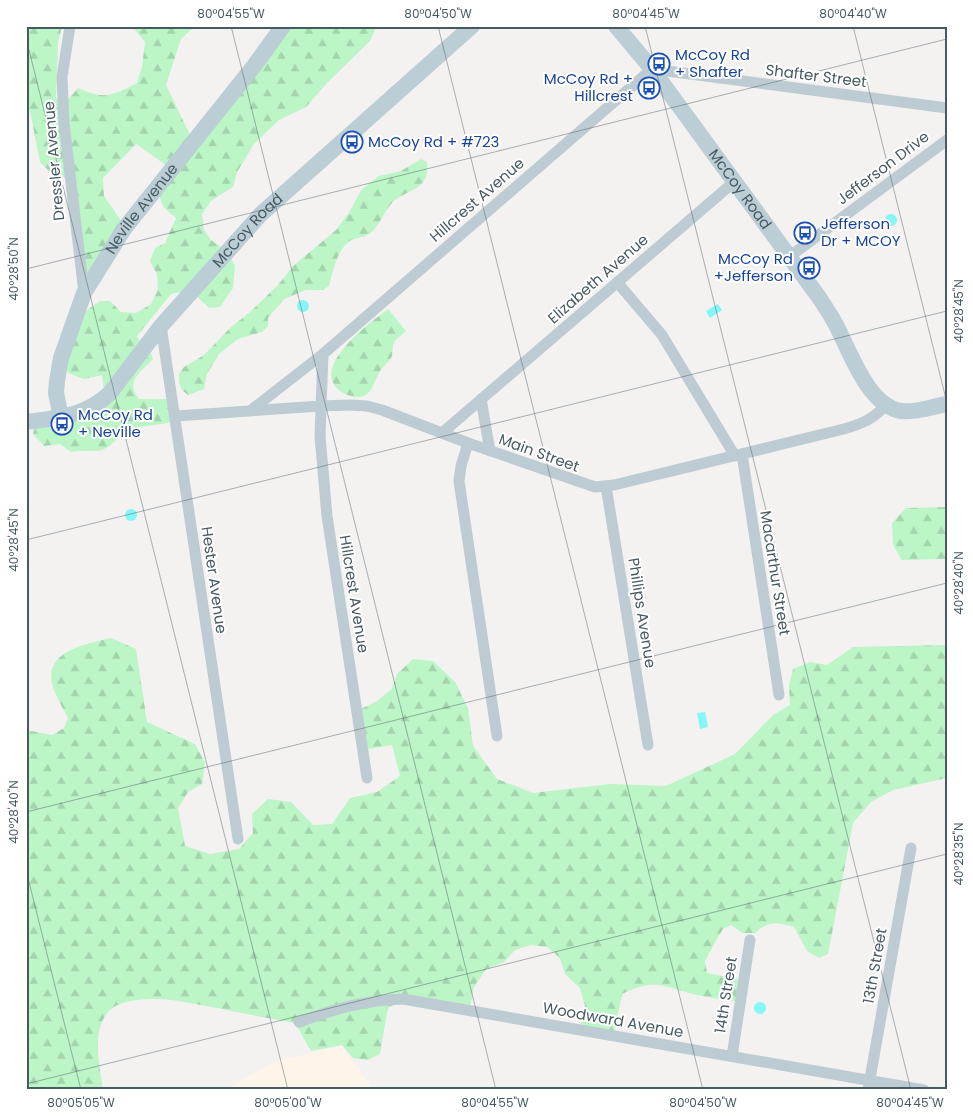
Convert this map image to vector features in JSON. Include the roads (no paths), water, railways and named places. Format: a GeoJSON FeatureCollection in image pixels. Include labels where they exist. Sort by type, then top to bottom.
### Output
{"type":"FeatureCollection","features":[{"type":"Feature","properties":{"kind":"street","name":"Dressler Avenue"},"geometry":{"type":"LineString","coordinates":[[70,26],[62,77],[64,123],[84,293]]}},
{"type":"Feature","properties":{"kind":"street","name":"Neville Avenue"},"geometry":{"type":"LineString","coordinates":[[61,417],[56,393],[61,358],[84,293],[124,229],[254,66],[283,26]]}},
{"type":"Feature","properties":{"kind":"street","name":"McCoy Road"},"geometry":{"type":"LineString","coordinates":[[26,422],[81,412],[103,400],[161,326],[261,214],[472,26]]}},
{"type":"Feature","properties":{"kind":"street","name":"McCoy Road"},"geometry":{"type":"LineString","coordinates":[[616,26],[652,70],[827,309],[866,382],[886,404]]}},
{"type":"Feature","properties":{"kind":"street","name":"Shafter Street"},"geometry":{"type":"LineString","coordinates":[[652,70],[947,108]]}},
{"type":"Feature","properties":{"kind":"street","name":"Hillcrest Avenue"},"geometry":{"type":"LineString","coordinates":[[250,411],[323,354],[652,70]]}},
{"type":"Feature","properties":{"kind":"street","name":"Jefferson Drive"},"geometry":{"type":"LineString","coordinates":[[789,258],[947,140]]}},
{"type":"Feature","properties":{"kind":"street","name":"Elizabeth Avenue"},"geometry":{"type":"LineString","coordinates":[[442,433],[734,182]]}},
{"type":"Feature","properties":{"kind":"street","name":"Macarthur Street"},"geometry":{"type":"LineString","coordinates":[[617,282],[662,335],[738,455],[779,696]]}},
{"type":"Feature","properties":{"kind":"street","name":"Hester Avenue"},"geometry":{"type":"LineString","coordinates":[[161,326],[238,839]]}},
{"type":"Feature","properties":{"kind":"street","name":"Hillcrest Avenue"},"geometry":{"type":"LineString","coordinates":[[323,354],[320,436],[327,516],[367,778]]}},
{"type":"Feature","properties":{"kind":"street"},"geometry":{"type":"LineString","coordinates":[[481,399],[490,451]]}},
{"type":"Feature","properties":{"kind":"street"},"geometry":{"type":"LineString","coordinates":[[886,404],[902,411],[947,404]]}},
{"type":"Feature","properties":{"kind":"street","name":"Main Street"},"geometry":{"type":"LineString","coordinates":[[176,416],[320,406],[367,406],[595,487],[738,455],[856,425],[873,417],[886,404]]}},
{"type":"Feature","properties":{"kind":"street"},"geometry":{"type":"LineString","coordinates":[[468,443],[461,466],[460,481],[498,736]]}},
{"type":"Feature","properties":{"kind":"street","name":"Phillips Avenue"},"geometry":{"type":"LineString","coordinates":[[606,486],[648,744]]}},
{"type":"Feature","properties":{"kind":"street","name":"13th Street"},"geometry":{"type":"LineString","coordinates":[[869,1085],[911,848]]}},
{"type":"Feature","properties":{"kind":"street","name":"14th Street"},"geometry":{"type":"LineString","coordinates":[[732,1056],[750,940]]}},
{"type":"Feature","properties":{"kind":"street","name":"Woodward Avenue"},"geometry":{"type":"LineString","coordinates":[[299,1022],[370,1001],[403,999],[732,1056],[869,1085],[924,1090]]}},
{"type":"Feature","properties":{"kind":"water"},"geometry":{"type":"Polygon","coordinates":[[[889,214],[893,214],[897,220],[893,226],[889,226],[885,222],[885,218],[889,214]]]}},
{"type":"Feature","properties":{"kind":"water"},"geometry":{"type":"Polygon","coordinates":[[[301,300],[305,300],[309,306],[305,312],[301,312],[297,308],[297,304],[301,300]]]}},
{"type":"Feature","properties":{"kind":"water"},"geometry":{"type":"Polygon","coordinates":[[[718,304],[722,310],[710,318],[706,311],[718,304]]]}},
{"type":"Feature","properties":{"kind":"water"},"geometry":{"type":"Polygon","coordinates":[[[129,509],[133,509],[137,515],[133,521],[129,521],[125,517],[125,513],[129,509]]]}},
{"type":"Feature","properties":{"kind":"water"},"geometry":{"type":"Polygon","coordinates":[[[705,712],[708,727],[700,729],[697,713],[705,712]]]}},
{"type":"Feature","properties":{"kind":"water"},"geometry":{"type":"Polygon","coordinates":[[[758,1002],[762,1002],[766,1008],[762,1014],[758,1014],[754,1010],[754,1006],[758,1002]]]}},
{"type":"Feature","properties":{"kind":"place","name":"McCoy Rd + Shafter"},"geometry":{"type":"Point","coordinates":[659,64]}},
{"type":"Feature","properties":{"kind":"place","name":"McCoy Rd + Hillcrest"},"geometry":{"type":"Point","coordinates":[649,88]}},
{"type":"Feature","properties":{"kind":"place","name":"McCoy Rd + #723"},"geometry":{"type":"Point","coordinates":[352,142]}},
{"type":"Feature","properties":{"kind":"place","name":"Jefferson Dr + MCOY"},"geometry":{"type":"Point","coordinates":[805,233]}},
{"type":"Feature","properties":{"kind":"place","name":"McCoy Rd +Jefferson"},"geometry":{"type":"Point","coordinates":[809,268]}},
{"type":"Feature","properties":{"kind":"place","name":"McCoy Rd + Neville"},"geometry":{"type":"Point","coordinates":[62,424]}}]}
